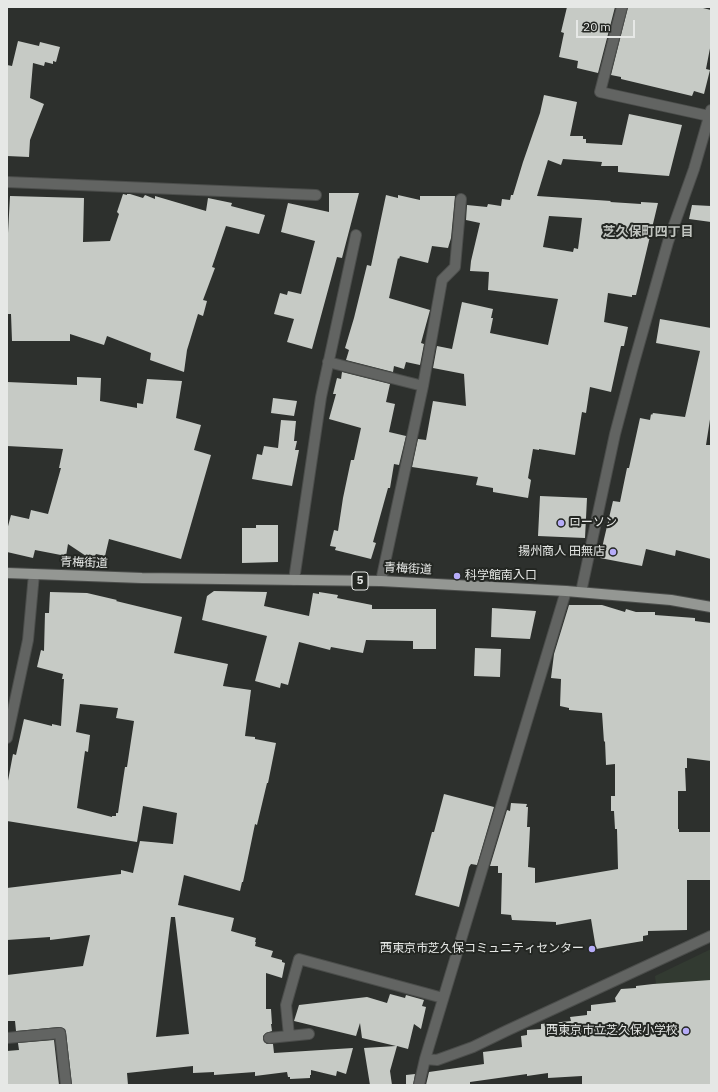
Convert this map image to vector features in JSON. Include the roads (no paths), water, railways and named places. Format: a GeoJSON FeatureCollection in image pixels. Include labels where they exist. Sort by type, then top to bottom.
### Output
{"type":"FeatureCollection","features":[{"type":"Feature","properties":{"kind":"main road","name":"青梅街道"},"geometry":{"type":"LineString","coordinates":[[7,573],[142,578],[381,581],[581,592],[671,600],[711,607]]}},
{"type":"Feature","properties":{"kind":"street"},"geometry":{"type":"LineString","coordinates":[[581,592],[615,434],[633,366],[668,242],[694,169],[710,113],[600,92],[622,7]]}},
{"type":"Feature","properties":{"kind":"street"},"geometry":{"type":"LineString","coordinates":[[7,182],[316,195]]}},
{"type":"Feature","properties":{"kind":"street"},"geometry":{"type":"LineString","coordinates":[[381,581],[423,386],[442,280],[455,267],[462,199]]}},
{"type":"Feature","properties":{"kind":"street"},"geometry":{"type":"LineString","coordinates":[[294,580],[321,397],[356,235]]}},
{"type":"Feature","properties":{"kind":"street"},"geometry":{"type":"LineString","coordinates":[[328,362],[423,386]]}},
{"type":"Feature","properties":{"kind":"street"},"geometry":{"type":"LineString","coordinates":[[7,738],[28,640],[34,574]]}},
{"type":"Feature","properties":{"kind":"street"},"geometry":{"type":"LineString","coordinates":[[419,1085],[425,1059],[566,591]]}},
{"type":"Feature","properties":{"kind":"street"},"geometry":{"type":"LineString","coordinates":[[425,1059],[437,1060],[473,1047],[711,936]]}},
{"type":"Feature","properties":{"kind":"street"},"geometry":{"type":"LineString","coordinates":[[289,1036],[286,1005],[299,959],[444,998]]}},
{"type":"Feature","properties":{"kind":"street"},"geometry":{"type":"LineString","coordinates":[[7,1038],[60,1033],[66,1085]]}},
{"type":"Feature","properties":{"kind":"street"},"geometry":{"type":"LineString","coordinates":[[270,1038],[309,1034]]}},
{"type":"Feature","properties":{"kind":"place","name":"ローソン"},"geometry":{"type":"Point","coordinates":[561,523]}},
{"type":"Feature","properties":{"kind":"place","name":"揚州商人 田無店"},"geometry":{"type":"Point","coordinates":[613,552]}},
{"type":"Feature","properties":{"kind":"place","name":"科学館南入口"},"geometry":{"type":"Point","coordinates":[457,576]}},
{"type":"Feature","properties":{"kind":"place","name":"西東京市芝久保コミュニティセンター"},"geometry":{"type":"Point","coordinates":[592,949]}},
{"type":"Feature","properties":{"kind":"place","name":"西東京市立芝久保小学校"},"geometry":{"type":"Point","coordinates":[686,1031]}},
{"type":"Feature","properties":{"kind":"district","name":"芝久保町四丁目"},"geometry":{"type":"Point","coordinates":[648,232]}}]}
